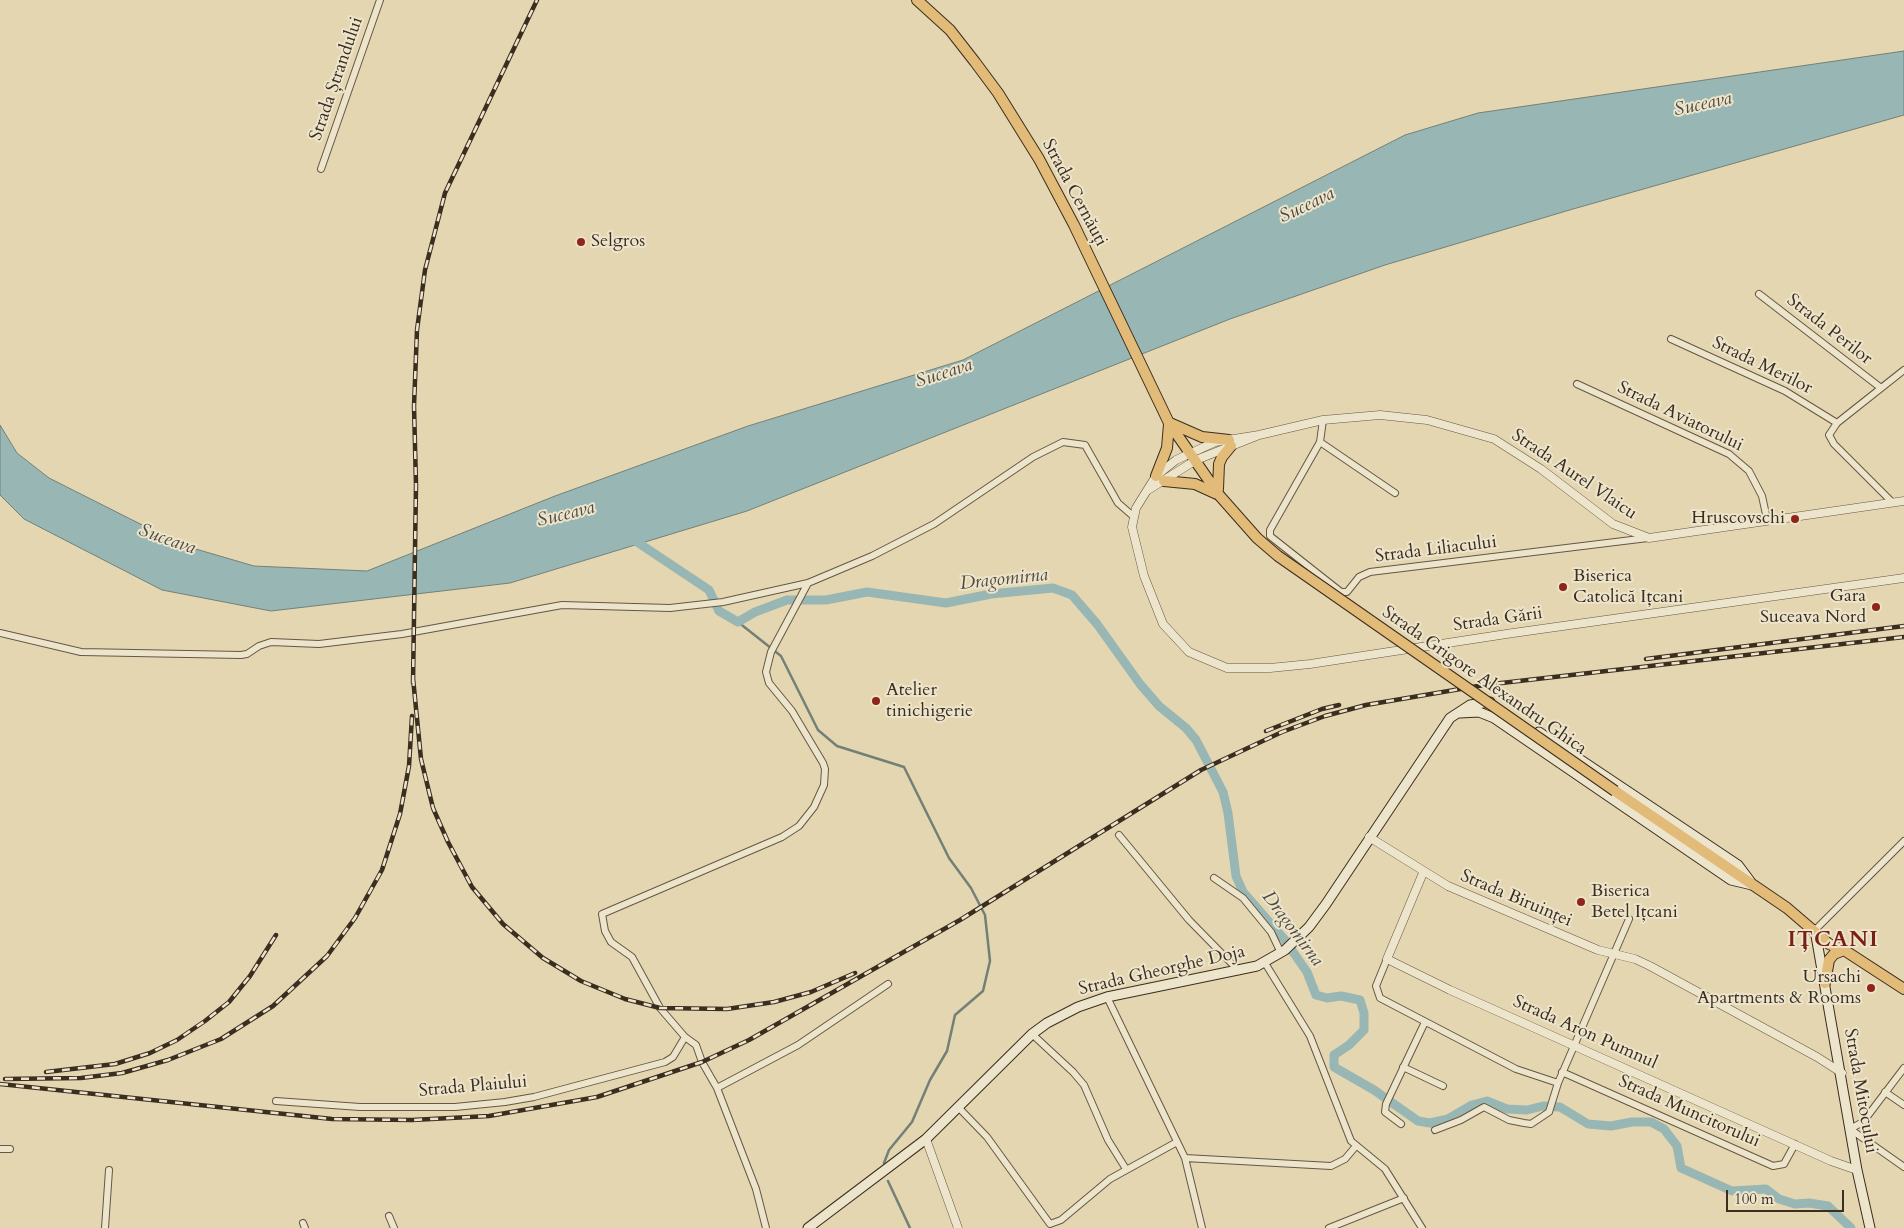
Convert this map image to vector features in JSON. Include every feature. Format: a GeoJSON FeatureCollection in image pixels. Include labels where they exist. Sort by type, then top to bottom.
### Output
{"type":"FeatureCollection","features":[{"type":"Feature","properties":{"kind":"main road","name":"Strada Cernăuți"},"geometry":{"type":"LineString","coordinates":[[916,0],[956,36],[998,94],[1046,170],[1169,422]]}},
{"type":"Feature","properties":{"kind":"main road"},"geometry":{"type":"LineString","coordinates":[[1169,422],[1202,437],[1230,443],[1219,464],[1217,484],[1220,495],[1196,484],[1160,478],[1169,441],[1169,422]]}},
{"type":"Feature","properties":{"kind":"main road","name":"Strada Grigore Alexandru Ghica"},"geometry":{"type":"LineString","coordinates":[[1169,422],[1220,495],[1257,538],[1278,556],[1815,930],[1833,938],[1844,950],[1904,989]]}},
{"type":"Feature","properties":{"kind":"main road"},"geometry":{"type":"LineString","coordinates":[[1450,718],[1457,711],[1477,702],[1487,701],[1498,705],[1738,865],[1754,886]]}},
{"type":"Feature","properties":{"kind":"main road"},"geometry":{"type":"LineString","coordinates":[[1450,718],[1471,711],[1494,718],[1731,880],[1754,886]]}},
{"type":"Feature","properties":{"kind":"main road","name":"Strada Gheorghe Doja"},"geometry":{"type":"LineString","coordinates":[[808,1228],[926,1139],[1032,1034],[1061,1014],[1107,997],[1265,963],[1283,951],[1294,942],[1326,904],[1450,718]]}},
{"type":"Feature","properties":{"kind":"main road","name":"Strada Mitocului"},"geometry":{"type":"LineString","coordinates":[[1815,930],[1842,1073],[1857,1170],[1870,1228]]}},
{"type":"Feature","properties":{"kind":"main road"},"geometry":{"type":"LineString","coordinates":[[1825,983],[1829,960],[1834,954],[1844,950]]}},
{"type":"Feature","properties":{"kind":"street","name":"Strada Ștrandului"},"geometry":{"type":"LineString","coordinates":[[321,169],[380,0]]}},
{"type":"Feature","properties":{"kind":"street","name":"Strada Perilor"},"geometry":{"type":"LineString","coordinates":[[1759,294],[1881,388]]}},
{"type":"Feature","properties":{"kind":"street","name":"Strada Merilor"},"geometry":{"type":"LineString","coordinates":[[1671,339],[1785,391],[1837,423]]}},
{"type":"Feature","properties":{"kind":"street"},"geometry":{"type":"LineString","coordinates":[[1892,502],[1830,439],[1830,431],[1837,423],[1904,370]]}},
{"type":"Feature","properties":{"kind":"street","name":"Strada Aviatorului"},"geometry":{"type":"LineString","coordinates":[[1577,384],[1734,458],[1749,471],[1756,483],[1767,519]]}},
{"type":"Feature","properties":{"kind":"street","name":"Strada Aurel Vlaicu"},"geometry":{"type":"LineString","coordinates":[[1193,456],[1230,443],[1323,420],[1360,416],[1399,416],[1427,420],[1494,439],[1541,469],[1613,524],[1649,538],[1767,519],[1904,501]]}},
{"type":"Feature","properties":{"kind":"street","name":"Strada Liliacului"},"geometry":{"type":"LineString","coordinates":[[1323,420],[1320,442],[1270,530],[1270,536],[1341,592],[1346,592],[1359,577],[1370,572],[1649,538]]}},
{"type":"Feature","properties":{"kind":"street"},"geometry":{"type":"LineString","coordinates":[[0,633],[82,652],[248,654],[259,646],[271,642],[319,644],[402,634],[562,605],[590,604],[670,608],[723,602],[808,584],[872,556],[934,524],[1033,458],[1062,442],[1085,445],[1118,503],[1134,516]]}},
{"type":"Feature","properties":{"kind":"street"},"geometry":{"type":"LineString","coordinates":[[1320,442],[1395,493]]}},
{"type":"Feature","properties":{"kind":"street","name":"Strada Gării"},"geometry":{"type":"LineString","coordinates":[[1193,456],[1160,478],[1146,492],[1134,516],[1132,527],[1137,553],[1159,615],[1170,634],[1188,652],[1227,668],[1244,669],[1310,664],[1503,634],[1904,578]]}},
{"type":"Feature","properties":{"kind":"street"},"geometry":{"type":"LineString","coordinates":[[766,1228],[756,1189],[717,1088],[702,1062],[696,1045],[685,1037],[660,1008],[632,957],[622,948],[614,947],[605,931],[602,914],[782,837],[799,826],[814,807],[824,785],[825,769],[792,711],[769,684],[766,672],[771,652],[785,630],[794,607],[808,584]]}},
{"type":"Feature","properties":{"kind":"street"},"geometry":{"type":"LineString","coordinates":[[1119,835],[1189,920],[1239,970]]}},
{"type":"Feature","properties":{"kind":"street","name":"Strada Biruinței"},"geometry":{"type":"LineString","coordinates":[[1369,837],[1424,873],[1448,886],[1512,914],[1614,954],[1635,960],[1665,974],[1817,1057],[1842,1073]]}},
{"type":"Feature","properties":{"kind":"street"},"geometry":{"type":"LineString","coordinates":[[1815,930],[1904,841]]}},
{"type":"Feature","properties":{"kind":"street"},"geometry":{"type":"LineString","coordinates":[[1424,873],[1376,986],[1380,998],[1516,1069],[1558,1083]]}},
{"type":"Feature","properties":{"kind":"street"},"geometry":{"type":"LineString","coordinates":[[1214,878],[1243,898],[1271,932],[1283,951]]}},
{"type":"Feature","properties":{"kind":"street"},"geometry":{"type":"LineString","coordinates":[[1435,1130],[1461,1120],[1484,1107],[1509,1120],[1531,1124],[1549,1112],[1562,1072],[1630,919]]}},
{"type":"Feature","properties":{"kind":"street","name":"Strada Aron Pumnul"},"geometry":{"type":"LineString","coordinates":[[1387,959],[1574,1045],[1857,1170]]}},
{"type":"Feature","properties":{"kind":"street"},"geometry":{"type":"LineString","coordinates":[[1265,963],[1310,1036],[1347,1134],[1356,1146],[1385,1169],[1422,1228]]}},
{"type":"Feature","properties":{"kind":"street"},"geometry":{"type":"LineString","coordinates":[[717,1088],[798,1046],[888,984]]}},
{"type":"Feature","properties":{"kind":"street"},"geometry":{"type":"LineString","coordinates":[[1107,997],[1185,1158],[1202,1228]]}},
{"type":"Feature","properties":{"kind":"street"},"geometry":{"type":"LineString","coordinates":[[1401,1124],[1385,1112],[1386,1104],[1426,1022]]}},
{"type":"Feature","properties":{"kind":"street"},"geometry":{"type":"LineString","coordinates":[[1032,1034],[1073,1072],[1084,1085],[1108,1140],[1126,1169]]}},
{"type":"Feature","properties":{"kind":"street","name":"Strada Plaiului"},"geometry":{"type":"LineString","coordinates":[[276,1100],[360,1107],[455,1107],[505,1102],[534,1097],[665,1062],[673,1057],[685,1037]]}},
{"type":"Feature","properties":{"kind":"street"},"geometry":{"type":"LineString","coordinates":[[1403,1067],[1443,1086]]}},
{"type":"Feature","properties":{"kind":"street"},"geometry":{"type":"LineString","coordinates":[[1904,1068],[1863,1122],[1850,1129],[1904,1167]]}},
{"type":"Feature","properties":{"kind":"street","name":"Strada Muncitorului"},"geometry":{"type":"LineString","coordinates":[[1562,1072],[1773,1166],[1784,1164],[1795,1144]]}},
{"type":"Feature","properties":{"kind":"street"},"geometry":{"type":"LineString","coordinates":[[1885,1092],[1904,1105]]}},
{"type":"Feature","properties":{"kind":"street"},"geometry":{"type":"LineString","coordinates":[[959,1108],[987,1138],[1050,1224],[1061,1220],[1126,1169],[1176,1142]]}},
{"type":"Feature","properties":{"kind":"street"},"geometry":{"type":"LineString","coordinates":[[926,1139],[958,1228]]}},
{"type":"Feature","properties":{"kind":"street"},"geometry":{"type":"LineString","coordinates":[[1185,1158],[1330,1166],[1345,1158],[1356,1146]]}},
{"type":"Feature","properties":{"kind":"street"},"geometry":{"type":"LineString","coordinates":[[0,1149],[10,1149]]}},
{"type":"Feature","properties":{"kind":"street"},"geometry":{"type":"LineString","coordinates":[[104,1228],[109,1170]]}},
{"type":"Feature","properties":{"kind":"street"},"geometry":{"type":"LineString","coordinates":[[1329,1228],[1404,1198]]}},
{"type":"Feature","properties":{"kind":"street"},"geometry":{"type":"LineString","coordinates":[[389,1216],[394,1228]]}},
{"type":"Feature","properties":{"kind":"water","name":"Suceava"},"geometry":{"type":"Polygon","coordinates":[[[1904,51],[1904,115],[1573,209],[1385,265],[1230,319],[747,511],[510,583],[271,611],[162,590],[24,519],[0,495],[0,425],[17,453],[49,478],[182,545],[254,566],[367,571],[555,496],[748,426],[963,360],[1405,135],[1478,113],[1904,51]]]}},
{"type":"Feature","properties":{"kind":"waterway","name":"Dragomirna"},"geometry":{"type":"LineString","coordinates":[[631,538],[709,590],[719,611],[738,622],[755,612],[787,600],[826,600],[867,592],[946,603],[991,594],[1053,588],[1072,595],[1097,624],[1140,684],[1159,706],[1186,728],[1196,740],[1223,792],[1228,813],[1236,876],[1243,892],[1284,939],[1307,972],[1316,995],[1327,998],[1341,996],[1360,1000],[1364,1013],[1364,1030],[1349,1045],[1334,1055],[1334,1067],[1374,1090],[1418,1121],[1430,1123],[1448,1119],[1472,1105],[1487,1101],[1507,1109],[1527,1110],[1543,1106],[1560,1107],[1588,1124],[1611,1126],[1632,1122],[1651,1122],[1664,1129],[1677,1146],[1681,1168],[1732,1191],[1766,1189],[1779,1199],[1795,1204],[1809,1203],[1828,1206],[1851,1228]]}},
{"type":"Feature","properties":{"kind":"waterway"},"geometry":{"type":"LineString","coordinates":[[738,622],[781,656],[818,730],[837,746],[904,767],[949,858],[971,888],[985,915],[990,961],[983,991],[955,1015],[947,1051],[930,1080],[912,1122],[889,1150],[884,1163]]}},
{"type":"Feature","properties":{"kind":"waterway"},"geometry":{"type":"LineString","coordinates":[[888,1181],[910,1228]]}},
{"type":"Feature","properties":{"kind":"railway"},"geometry":{"type":"LineString","coordinates":[[413,683],[416,485],[414,406],[417,330],[425,270],[445,193],[537,0]]}},
{"type":"Feature","properties":{"kind":"railway"},"geometry":{"type":"LineString","coordinates":[[1646,659],[1904,626]]}},
{"type":"Feature","properties":{"kind":"railway"},"geometry":{"type":"LineString","coordinates":[[0,1084],[332,1119],[412,1120],[489,1116],[597,1097],[702,1062],[749,1040],[960,920],[1201,770],[1282,732],[1325,716],[1366,705],[1484,685],[1904,637]]}},
{"type":"Feature","properties":{"kind":"railway"},"geometry":{"type":"LineString","coordinates":[[413,678],[421,759],[433,808],[448,842],[472,887],[503,924],[543,958],[581,981],[625,999],[660,1008],[727,1009],[774,1002],[811,992],[855,973]]}},
{"type":"Feature","properties":{"kind":"railway"},"geometry":{"type":"LineString","coordinates":[[1266,731],[1322,709],[1339,705]]}},
{"type":"Feature","properties":{"kind":"railway"},"geometry":{"type":"LineString","coordinates":[[5,1079],[81,1078],[122,1073],[168,1060],[221,1039],[273,1006],[327,956],[355,918],[382,870],[400,814],[409,766],[412,716]]}},
{"type":"Feature","properties":{"kind":"railway"},"geometry":{"type":"LineString","coordinates":[[46,1072],[115,1064],[150,1053],[177,1040],[229,1002],[250,976],[276,935]]}},
{"type":"Feature","properties":{"kind":"place","name":"Selgros"},"geometry":{"type":"Point","coordinates":[581,242]}},
{"type":"Feature","properties":{"kind":"place","name":"Hruscovschi"},"geometry":{"type":"Point","coordinates":[1795,519]}},
{"type":"Feature","properties":{"kind":"place","name":"Biserica Catolică Ițcani"},"geometry":{"type":"Point","coordinates":[1563,587]}},
{"type":"Feature","properties":{"kind":"place","name":"Gara Suceava Nord"},"geometry":{"type":"Point","coordinates":[1876,607]}},
{"type":"Feature","properties":{"kind":"place","name":"Atelier tinichigerie"},"geometry":{"type":"Point","coordinates":[876,701]}},
{"type":"Feature","properties":{"kind":"place","name":"Biserica Betel Iţcani"},"geometry":{"type":"Point","coordinates":[1581,902]}},
{"type":"Feature","properties":{"kind":"place","name":"Ursachi Apartments & Rooms"},"geometry":{"type":"Point","coordinates":[1871,988]}},
{"type":"Feature","properties":{"kind":"district","name":"IȚCANI"},"geometry":{"type":"Point","coordinates":[1833,941]}}]}
